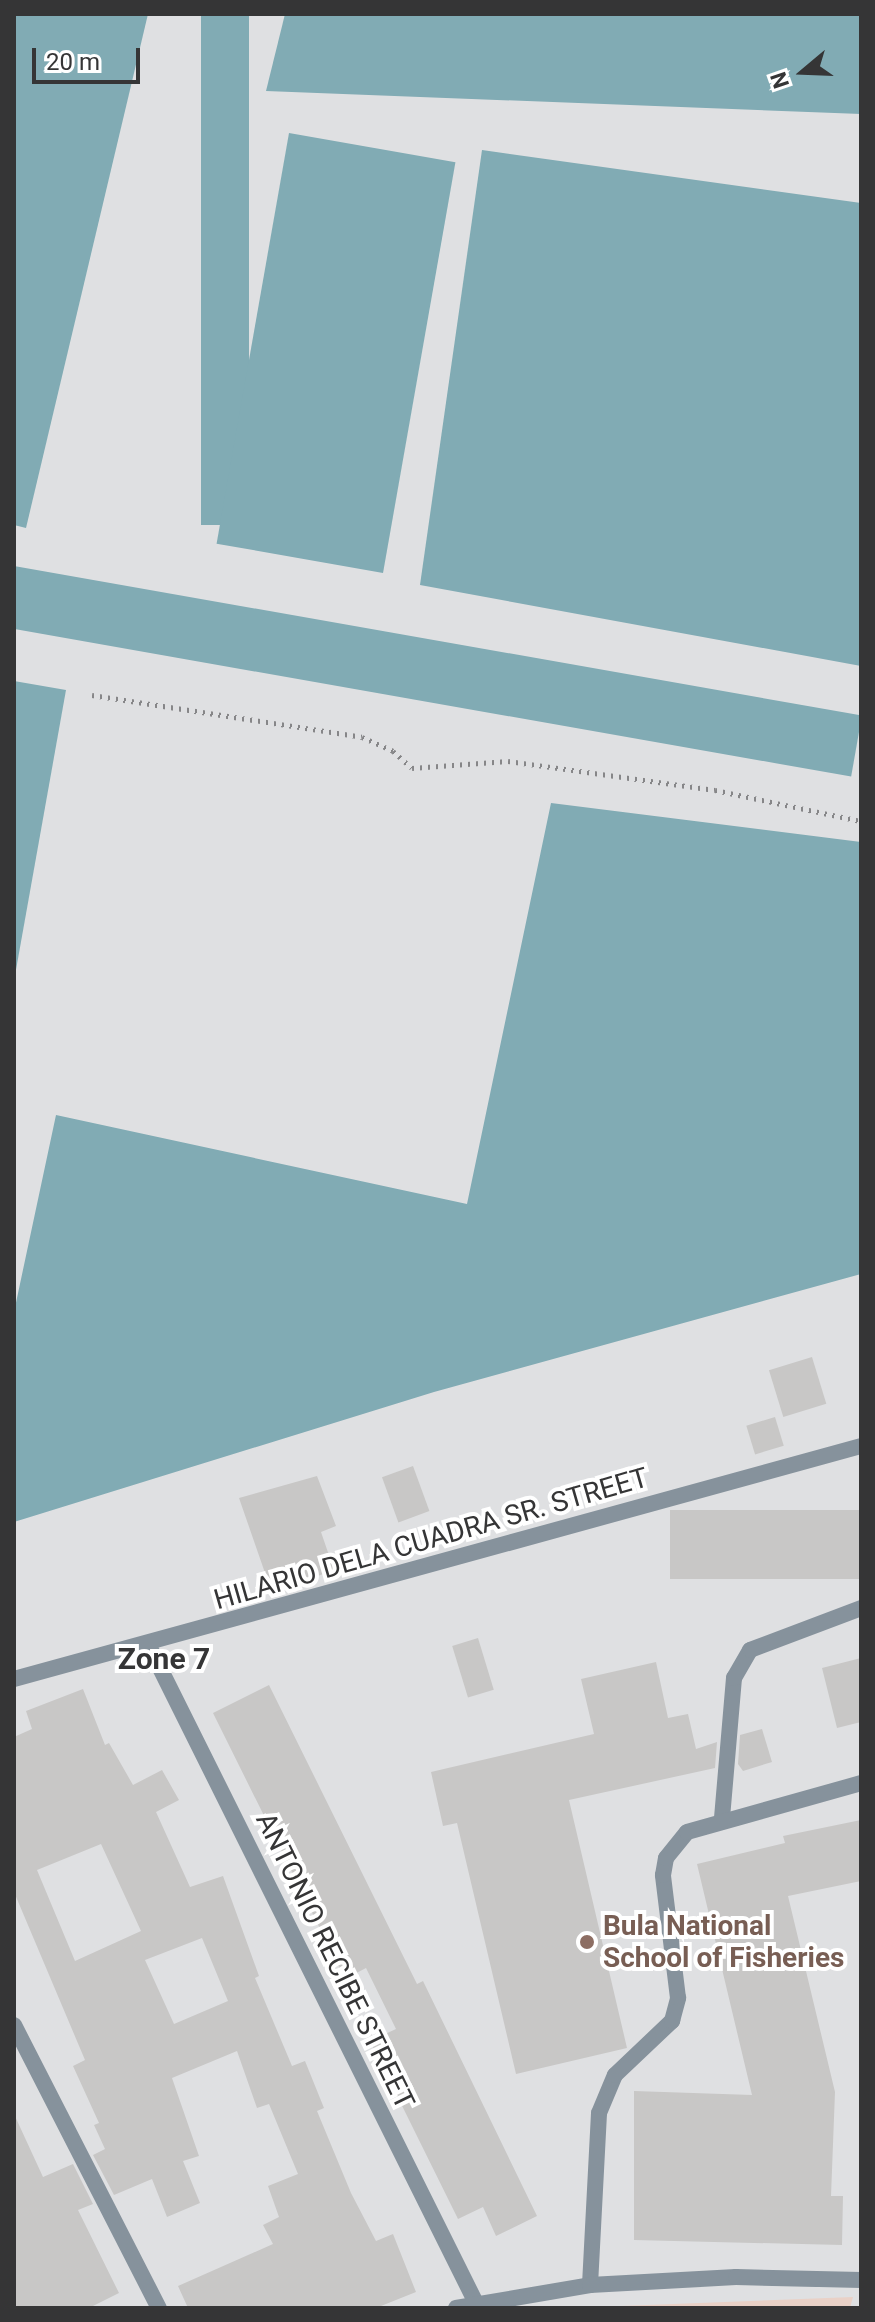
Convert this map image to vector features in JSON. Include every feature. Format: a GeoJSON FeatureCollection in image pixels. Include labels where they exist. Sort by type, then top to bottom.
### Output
{"type":"FeatureCollection","features":[{"type":"Feature","properties":{"kind":"street","name":"HILARIO DELA CUADRA SR. STREET"},"geometry":{"type":"LineString","coordinates":[[14,1679],[861,1446]]}},
{"type":"Feature","properties":{"kind":"street"},"geometry":{"type":"LineString","coordinates":[[722,1818],[734,1678],[750,1650],[861,1608]]}},
{"type":"Feature","properties":{"kind":"street","name":"ANTONIO RECIBE STREET"},"geometry":{"type":"LineString","coordinates":[[148,1644],[476,2304]]}},
{"type":"Feature","properties":{"kind":"street"},"geometry":{"type":"LineString","coordinates":[[590,2285],[599,2113],[615,2075],[672,2021],[678,1998],[663,1875],[666,1858],[687,1832],[722,1818],[861,1783]]}},
{"type":"Feature","properties":{"kind":"street"},"geometry":{"type":"LineString","coordinates":[[14,2025],[159,2308]]}},
{"type":"Feature","properties":{"kind":"street"},"geometry":{"type":"LineString","coordinates":[[456,2308],[590,2285],[736,2277],[861,2280]]}},
{"type":"Feature","properties":{"kind":"path"},"geometry":{"type":"LineString","coordinates":[[92,695],[362,737],[393,751],[412,768],[508,761],[715,790],[861,821]]}},
{"type":"Feature","properties":{"kind":"shaded area"},"geometry":{"type":"Polygon","coordinates":[[[853,2297],[850,2308],[569,2308],[853,2297]]]}},
{"type":"Feature","properties":{"kind":"water"},"geometry":{"type":"Polygon","coordinates":[[[14,14],[148,14],[26,528],[14,525],[14,14]]]}},
{"type":"Feature","properties":{"kind":"water"},"geometry":{"type":"Polygon","coordinates":[[[201,14],[249,14],[249,525],[201,525],[201,14]]]}},
{"type":"Feature","properties":{"kind":"water"},"geometry":{"type":"Polygon","coordinates":[[[285,14],[861,14],[861,114],[266,91],[285,14]]]}},
{"type":"Feature","properties":{"kind":"water"},"geometry":{"type":"Polygon","coordinates":[[[289,133],[455,162],[383,573],[217,544],[289,133]]]}},
{"type":"Feature","properties":{"kind":"water"},"geometry":{"type":"Polygon","coordinates":[[[482,150],[861,203],[861,666],[420,585],[482,150]]]}},
{"type":"Feature","properties":{"kind":"water"},"geometry":{"type":"Polygon","coordinates":[[[14,566],[861,715],[851,777],[14,629],[14,566]]]}},
{"type":"Feature","properties":{"kind":"water"},"geometry":{"type":"Polygon","coordinates":[[[14,681],[66,690],[14,981],[14,681]]]}},
{"type":"Feature","properties":{"kind":"water"},"geometry":{"type":"Polygon","coordinates":[[[551,803],[861,842],[861,1274],[434,1392],[14,1522],[14,1312],[56,1115],[467,1204],[551,803]]]}},
{"type":"Feature","properties":{"kind":"building"},"geometry":{"type":"Polygon","coordinates":[[[812,1357],[826,1404],[783,1417],[769,1370],[812,1357]]]}},
{"type":"Feature","properties":{"kind":"building"},"geometry":{"type":"Polygon","coordinates":[[[775,1417],[784,1446],[755,1454],[746,1426],[775,1417]]]}},
{"type":"Feature","properties":{"kind":"building"},"geometry":{"type":"Polygon","coordinates":[[[413,1466],[429,1511],[398,1522],[382,1477],[413,1466]]]}},
{"type":"Feature","properties":{"kind":"building"},"geometry":{"type":"Polygon","coordinates":[[[317,1476],[336,1526],[321,1532],[334,1570],[272,1593],[239,1498],[317,1476]]]}},
{"type":"Feature","properties":{"kind":"building"},"geometry":{"type":"Polygon","coordinates":[[[670,1510],[861,1510],[861,1579],[670,1579],[670,1510]]]}},
{"type":"Feature","properties":{"kind":"building"},"geometry":{"type":"Polygon","coordinates":[[[478,1638],[494,1690],[468,1698],[452,1646],[478,1638]]]}},
{"type":"Feature","properties":{"kind":"building"},"geometry":{"type":"Polygon","coordinates":[[[861,1658],[861,1722],[837,1728],[822,1668],[861,1658]]]}},
{"type":"Feature","properties":{"kind":"building"},"geometry":{"type":"Polygon","coordinates":[[[656,1662],[668,1718],[688,1714],[696,1749],[717,1742],[715,1768],[569,1800],[627,2048],[516,2074],[457,1823],[443,1826],[431,1772],[594,1734],[581,1679],[656,1662]]]}},
{"type":"Feature","properties":{"kind":"building"},"geometry":{"type":"Polygon","coordinates":[[[269,1685],[417,1984],[423,1981],[537,2216],[496,2236],[483,2207],[458,2219],[370,2041],[396,2029],[366,1968],[345,1979],[213,1713],[269,1685]]]}},
{"type":"Feature","properties":{"kind":"building"},"geometry":{"type":"Polygon","coordinates":[[[83,1689],[105,1745],[109,1743],[133,1785],[162,1770],[179,1800],[156,1812],[190,1887],[223,1876],[259,1976],[255,1978],[292,2066],[305,2061],[324,2108],[317,2111],[351,2193],[376,2241],[393,2234],[416,2292],[376,2308],[188,2308],[178,2286],[273,2244],[263,2225],[279,2217],[268,2186],[298,2174],[269,2104],[257,2108],[237,2051],[172,2078],[199,2156],[183,2161],[200,2203],[167,2217],[152,2179],[114,2195],[93,2155],[105,2149],[94,2125],[99,2123],[73,2066],[85,2060],[14,1892],[14,1737],[32,1729],[26,1711],[83,1689]],[[101,1844],[37,1870],[75,1961],[141,1931],[101,1844]],[[202,1938],[145,1960],[174,2024],[228,2001],[202,1938]]]}},
{"type":"Feature","properties":{"kind":"building"},"geometry":{"type":"Polygon","coordinates":[[[762,1729],[772,1762],[743,1771],[738,1764],[740,1735],[762,1729]]]}},
{"type":"Feature","properties":{"kind":"building"},"geometry":{"type":"Polygon","coordinates":[[[861,1820],[861,1881],[788,1896],[835,2092],[831,2196],[843,2196],[842,2245],[634,2240],[634,2091],[752,2095],[697,1864],[785,1843],[783,1836],[861,1820]]]}},
{"type":"Feature","properties":{"kind":"building"},"geometry":{"type":"Polygon","coordinates":[[[14,2114],[43,2177],[73,2164],[93,2204],[78,2210],[119,2293],[89,2308],[14,2308],[14,2114]]]}},
{"type":"Feature","properties":{"kind":"place","name":"Bula National School of Fisheries"},"geometry":{"type":"Point","coordinates":[587,1942]}},
{"type":"Feature","properties":{"kind":"district","name":"Zone 7"},"geometry":{"type":"Point","coordinates":[164,1659]}}]}
